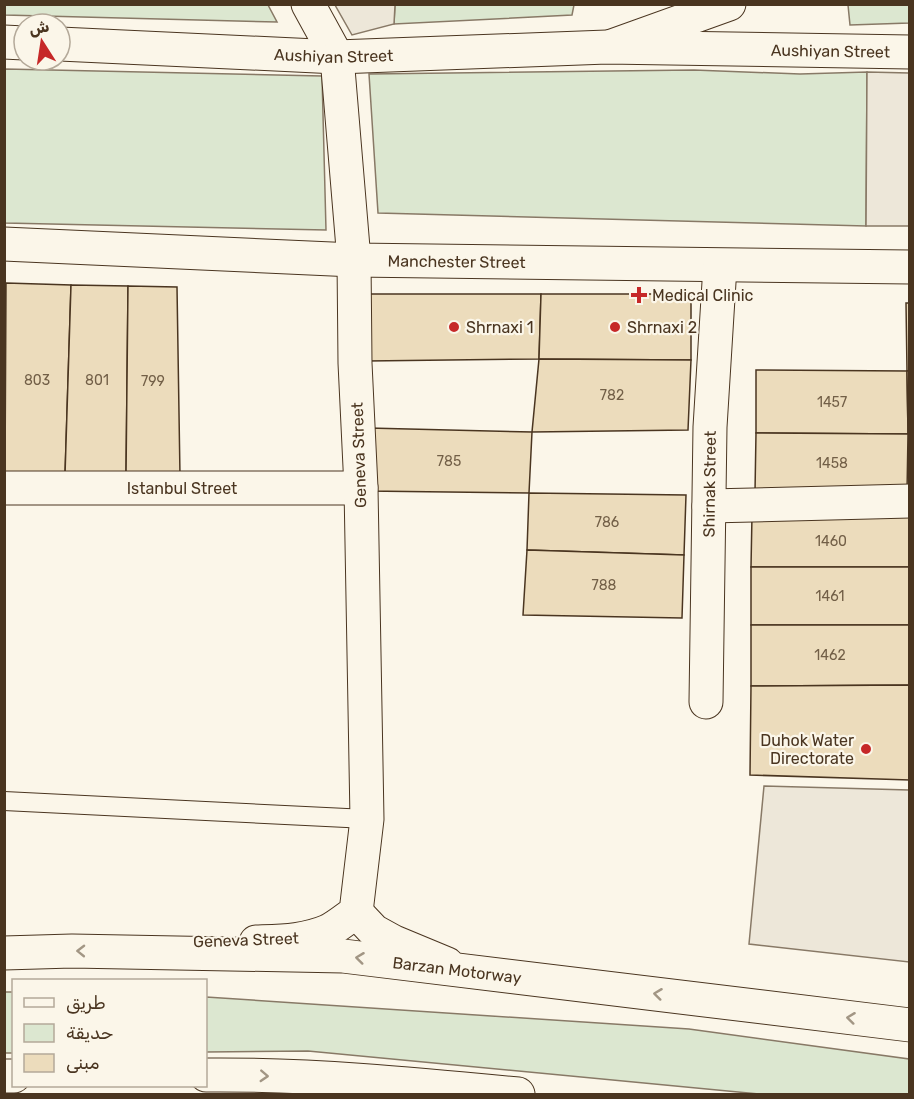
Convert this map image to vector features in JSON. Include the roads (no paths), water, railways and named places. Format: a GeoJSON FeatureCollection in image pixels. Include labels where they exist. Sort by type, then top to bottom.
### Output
{"type":"FeatureCollection","features":[{"type":"Feature","properties":{"kind":"main road","name":"Geneva Street"},"geometry":{"type":"LineString","coordinates":[[131,952],[160,943],[297,940],[329,930],[356,912],[367,819],[354,260],[337,57],[308,4]]}},
{"type":"Feature","properties":{"kind":"main road","name":"Aushiyan Street"},"geometry":{"type":"LineString","coordinates":[[607,47],[729,4]]}},
{"type":"Feature","properties":{"kind":"main road","name":"Aushiyan Street"},"geometry":{"type":"LineString","coordinates":[[72,45],[337,57],[607,47],[909,52]]}},
{"type":"Feature","properties":{"kind":"main road","name":"Manchester Street"},"geometry":{"type":"LineString","coordinates":[[4,244],[354,260],[909,267]]}},
{"type":"Feature","properties":{"kind":"main road","name":"Shirnak Street"},"geometry":{"type":"LineString","coordinates":[[706,702],[710,426],[720,266]]}},
{"type":"Feature","properties":{"kind":"main road","name":"Istanbul Street"},"geometry":{"type":"LineString","coordinates":[[4,488],[360,488]]}},
{"type":"Feature","properties":{"kind":"main road"},"geometry":{"type":"LineString","coordinates":[[709,506],[909,501]]}},
{"type":"Feature","properties":{"kind":"main road"},"geometry":{"type":"LineString","coordinates":[[356,912],[374,931],[394,942],[461,970]]}},
{"type":"Feature","properties":{"kind":"main road","name":"Barzan Motorway"},"geometry":{"type":"LineString","coordinates":[[4,952],[343,956],[909,1025]]}},
{"type":"Feature","properties":{"kind":"main road"},"geometry":{"type":"LineString","coordinates":[[207,1075],[433,1086],[518,1095]]}},
{"type":"Feature","properties":{"kind":"lane"},"geometry":{"type":"LineString","coordinates":[[4,801],[367,819]]}},
{"type":"Feature","properties":{"kind":"place","name":"Medical Clinic"},"geometry":{"type":"Point","coordinates":[639,295]}},
{"type":"Feature","properties":{"kind":"place","name":"Shrnaxi 1"},"geometry":{"type":"Point","coordinates":[454,327]}},
{"type":"Feature","properties":{"kind":"place","name":"Shrnaxi 2"},"geometry":{"type":"Point","coordinates":[615,327]}},
{"type":"Feature","properties":{"kind":"place","name":"Duhok Water Directorate"},"geometry":{"type":"Point","coordinates":[866,749]}}]}
